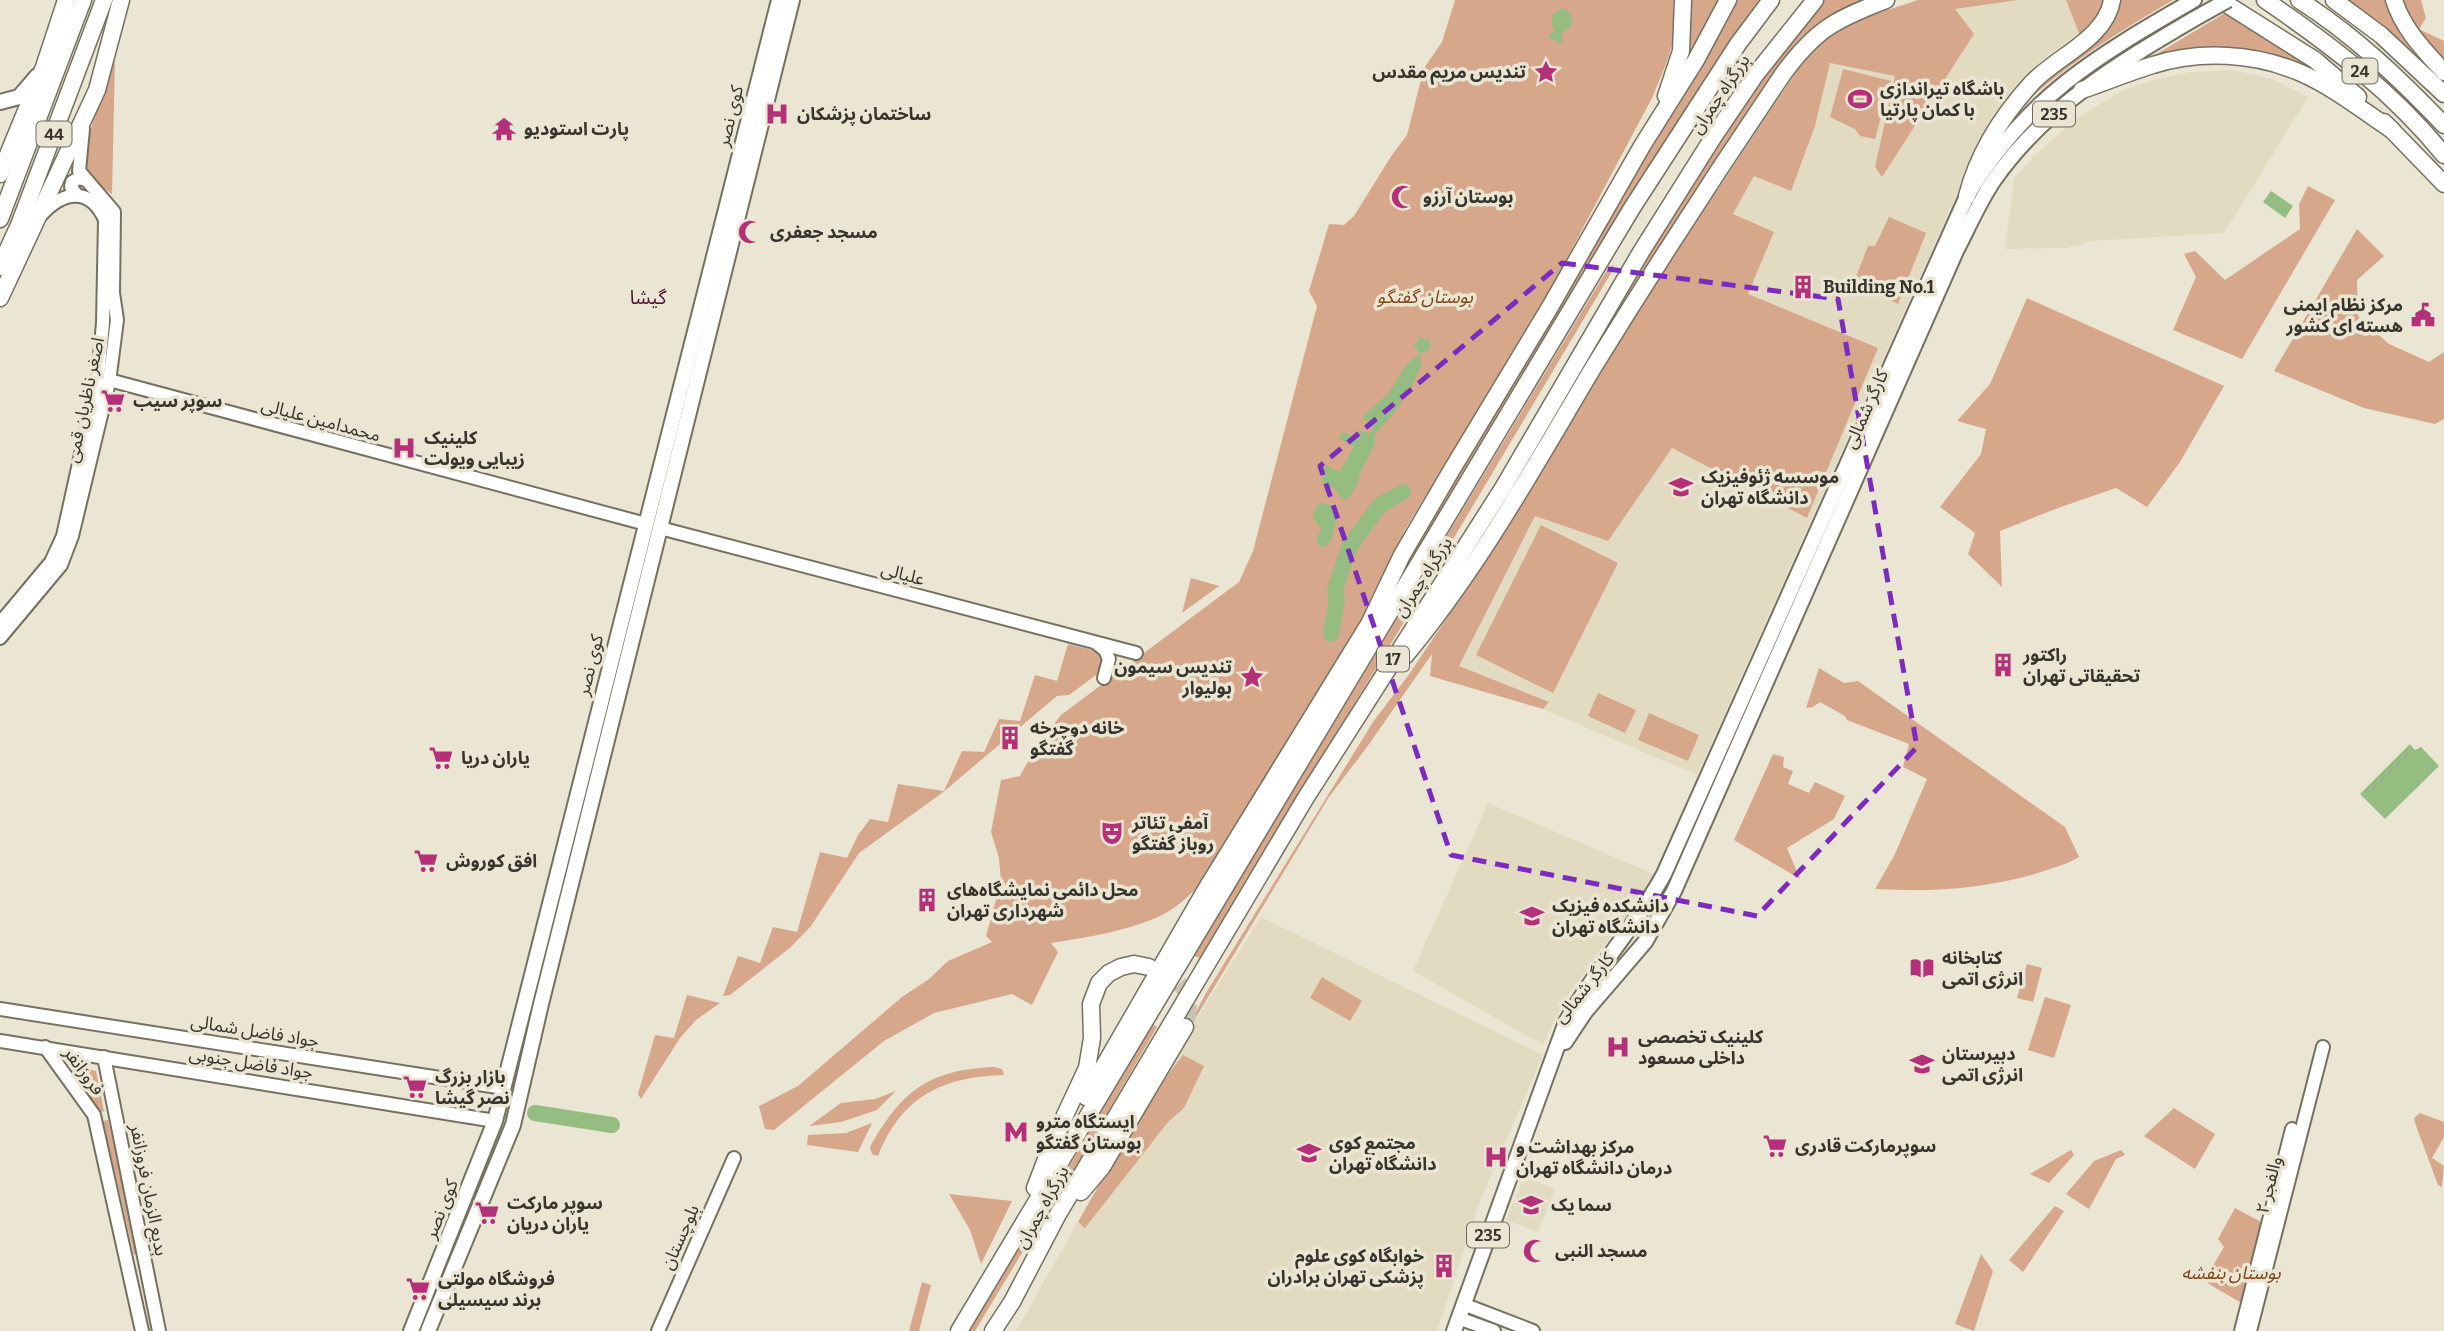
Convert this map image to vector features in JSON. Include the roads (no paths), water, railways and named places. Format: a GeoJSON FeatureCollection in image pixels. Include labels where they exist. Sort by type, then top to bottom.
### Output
{"type":"FeatureCollection","features":[{"type":"Feature","properties":{"kind":"highway"},"geometry":{"type":"LineString","coordinates":[[0,171],[44,67],[66,0]]}},
{"type":"Feature","properties":{"kind":"highway","name":"44"},"geometry":{"type":"LineString","coordinates":[[0,219],[83,0]]}},
{"type":"Feature","properties":{"kind":"highway"},"geometry":{"type":"LineString","coordinates":[[85,115],[106,0]]}},
{"type":"Feature","properties":{"kind":"highway","name":"44"},"geometry":{"type":"LineString","coordinates":[[0,267],[24,214],[106,0]]}},
{"type":"Feature","properties":{"kind":"highway"},"geometry":{"type":"LineString","coordinates":[[0,298],[100,81],[121,0]]}},
{"type":"Feature","properties":{"kind":"highway"},"geometry":{"type":"LineString","coordinates":[[1642,146],[1666,95],[1681,51],[1683,0]]}},
{"type":"Feature","properties":{"kind":"highway"},"geometry":{"type":"LineString","coordinates":[[1014,1237],[1032,1195],[1109,1055],[1205,891],[1368,624],[1402,555],[1642,146],[1696,60],[1728,0]]}},
{"type":"Feature","properties":{"kind":"highway","name":"بزرگراه چمران"},"geometry":{"type":"LineString","coordinates":[[959,1331],[1638,198],[1738,44],[1771,0]]}},
{"type":"Feature","properties":{"kind":"highway","name":"بزرگراه چمران"},"geometry":{"type":"LineString","coordinates":[[993,1331],[1012,1302],[1057,1216],[1305,799],[1503,488],[1635,262],[1702,155],[1769,57],[1815,0]]}},
{"type":"Feature","properties":{"kind":"highway"},"geometry":{"type":"LineString","coordinates":[[1363,707],[1440,615],[1485,549],[1627,313],[1788,66],[1835,21],[1886,0]]}},
{"type":"Feature","properties":{"kind":"highway"},"geometry":{"type":"LineString","coordinates":[[1967,196],[1979,157],[2009,111],[2048,68],[2096,31],[2108,13],[2112,0]]}},
{"type":"Feature","properties":{"kind":"highway"},"geometry":{"type":"LineString","coordinates":[[2220,0],[2315,60],[2361,99],[2444,184]]}},
{"type":"Feature","properties":{"kind":"highway","name":"24"},"geometry":{"type":"LineString","coordinates":[[2265,0],[2364,73],[2444,155]]}},
{"type":"Feature","properties":{"kind":"highway","name":"24"},"geometry":{"type":"LineString","coordinates":[[2299,0],[2362,46],[2444,125]]}},
{"type":"Feature","properties":{"kind":"highway"},"geometry":{"type":"LineString","coordinates":[[2334,0],[2381,35],[2444,94]]}},
{"type":"Feature","properties":{"kind":"highway"},"geometry":{"type":"LineString","coordinates":[[2395,0],[2412,35],[2444,72]]}},
{"type":"Feature","properties":{"kind":"highway"},"geometry":{"type":"LineString","coordinates":[[2082,90],[2172,60],[2204,55],[2240,57],[2301,73],[2392,130]]}},
{"type":"Feature","properties":{"kind":"highway"},"geometry":{"type":"LineString","coordinates":[[1032,1195],[1053,1140],[1087,1068],[1092,1038],[1091,1004],[1099,983],[1109,973],[1121,967],[1134,964],[1149,967]]}},
{"type":"Feature","properties":{"kind":"highway"},"geometry":{"type":"LineString","coordinates":[[1057,1216],[1102,1167],[1185,1027]]}},
{"type":"Feature","properties":{"kind":"main road","name":"کوی نصر"},"geometry":{"type":"LineString","coordinates":[[428,1331],[513,1125],[779,0]]}},
{"type":"Feature","properties":{"kind":"main road","name":"کوی نصر"},"geometry":{"type":"LineString","coordinates":[[411,1331],[495,1121],[792,0]]}},
{"type":"Feature","properties":{"kind":"main road","name":"کارگر شمالی"},"geometry":{"type":"LineString","coordinates":[[1553,1061],[1585,1012],[1645,942],[1674,891],[1907,346],[1967,196],[1990,159],[2044,98],[2090,62],[2194,0]]}},
{"type":"Feature","properties":{"kind":"main road","name":"کارگر شمالی"},"geometry":{"type":"LineString","coordinates":[[1458,1318],[1566,1022],[1664,874],[1907,346],[1993,181],[2028,139],[2082,90],[2122,62],[2228,0]]}},
{"type":"Feature","properties":{"kind":"main road"},"geometry":{"type":"LineString","coordinates":[[0,102],[19,97],[44,67]]}},
{"type":"Feature","properties":{"kind":"main road"},"geometry":{"type":"LineString","coordinates":[[0,149],[0,171]]}},
{"type":"Feature","properties":{"kind":"main road"},"geometry":{"type":"LineString","coordinates":[[1600,971],[1605,981],[1613,982]]}},
{"type":"Feature","properties":{"kind":"street"},"geometry":{"type":"LineString","coordinates":[[85,115],[78,163],[79,171],[86,180]]}},
{"type":"Feature","properties":{"kind":"street"},"geometry":{"type":"LineString","coordinates":[[36,221],[58,200],[77,194],[71,187],[72,182],[79,178],[86,180]]}},
{"type":"Feature","properties":{"kind":"street","name":"اصغر ناظریان قمی"},"geometry":{"type":"LineString","coordinates":[[0,637],[61,565],[116,337],[113,293],[115,220],[111,207],[86,180]]}},
{"type":"Feature","properties":{"kind":"street","name":"اصغر ناظریان قمی"},"geometry":{"type":"LineString","coordinates":[[77,194],[89,199],[105,220],[104,380]]}},
{"type":"Feature","properties":{"kind":"street","name":"محمدامین علیالی"},"geometry":{"type":"LineString","coordinates":[[104,380],[653,526]]}},
{"type":"Feature","properties":{"kind":"street","name":"اصغر ناظریان قمی"},"geometry":{"type":"LineString","coordinates":[[0,623],[45,571],[58,550],[72,516]]}},
{"type":"Feature","properties":{"kind":"street","name":"علیالی"},"geometry":{"type":"LineString","coordinates":[[653,526],[1136,653]]}},
{"type":"Feature","properties":{"kind":"street"},"geometry":{"type":"LineString","coordinates":[[45,571],[61,565]]}},
{"type":"Feature","properties":{"kind":"street"},"geometry":{"type":"LineString","coordinates":[[1095,643],[1105,650],[1109,659],[1104,678]]}},
{"type":"Feature","properties":{"kind":"street","name":"جواد فاضل شمالی"},"geometry":{"type":"LineString","coordinates":[[0,1009],[504,1088]]}},
{"type":"Feature","properties":{"kind":"street","name":"جواد فاضل جنوبی"},"geometry":{"type":"LineString","coordinates":[[0,1041],[495,1121]]}},
{"type":"Feature","properties":{"kind":"street","name":"فروزانفر"},"geometry":{"type":"LineString","coordinates":[[45,1047],[94,1115]]}},
{"type":"Feature","properties":{"kind":"street","name":"والفجر ۲"},"geometry":{"type":"LineString","coordinates":[[2241,1331],[2249,1314],[2296,1131],[2322,1047]]}},
{"type":"Feature","properties":{"kind":"street","name":"بدیع‌ الزمان فروزانفر"},"geometry":{"type":"LineString","coordinates":[[104,1057],[159,1331]]}},
{"type":"Feature","properties":{"kind":"street"},"geometry":{"type":"LineString","coordinates":[[115,1113],[94,1115],[142,1331]]}},
{"type":"Feature","properties":{"kind":"street","name":"بلوچستان"},"geometry":{"type":"LineString","coordinates":[[658,1331],[734,1158]]}},
{"type":"Feature","properties":{"kind":"street"},"geometry":{"type":"LineString","coordinates":[[127,1264],[145,1261]]}},
{"type":"Feature","properties":{"kind":"street","name":"والفجر ۲"},"geometry":{"type":"LineString","coordinates":[[2249,1314],[2250,1331]]}},
{"type":"Feature","properties":{"kind":"street"},"geometry":{"type":"LineString","coordinates":[[1458,1318],[1494,1331]]}},
{"type":"Feature","properties":{"kind":"street"},"geometry":{"type":"LineString","coordinates":[[1458,1318],[1533,1331]]}},
{"type":"Feature","properties":{"kind":"waterway"},"geometry":{"type":"LineString","coordinates":[[1352,543],[1380,505],[1403,492]]}},
{"type":"Feature","properties":{"kind":"waterway"},"geometry":{"type":"LineString","coordinates":[[1331,634],[1337,600],[1335,590],[1350,545]]}},
{"type":"Feature","properties":{"kind":"waterway"},"geometry":{"type":"LineString","coordinates":[[535,1113],[612,1125]]}},
{"type":"Feature","properties":{"kind":"tunnel"},"geometry":{"type":"LineString","coordinates":[[1159,971],[1177,981],[1186,993],[1189,1008],[1185,1027]]}},
{"type":"Feature","properties":{"kind":"place","name":"تندیس مریم مقدس"},"geometry":{"type":"Point","coordinates":[1546,72]}},
{"type":"Feature","properties":{"kind":"place","name":"باشگاه تیراندازی با کمان پارتیا"},"geometry":{"type":"Point","coordinates":[1860,99]}},
{"type":"Feature","properties":{"kind":"place","name":"ساختمان پزشکان"},"geometry":{"type":"Point","coordinates":[777,114]}},
{"type":"Feature","properties":{"kind":"place","name":"پارت استودیو"},"geometry":{"type":"Point","coordinates":[504,129]}},
{"type":"Feature","properties":{"kind":"place","name":"بوستان آرزو"},"geometry":{"type":"Point","coordinates":[1403,197]}},
{"type":"Feature","properties":{"kind":"place","name":"مسجد جعفری"},"geometry":{"type":"Point","coordinates":[750,232]}},
{"type":"Feature","properties":{"kind":"place","name":"Building No.1"},"geometry":{"type":"Point","coordinates":[1803,287]}},
{"type":"Feature","properties":{"kind":"place","name":"مرکز نظام ایمنی هسته ای کشور"},"geometry":{"type":"Point","coordinates":[2423,315]}},
{"type":"Feature","properties":{"kind":"place","name":"سوپر سیب"},"geometry":{"type":"Point","coordinates":[113,401]}},
{"type":"Feature","properties":{"kind":"place","name":"کلینیک زیبایی ویولت"},"geometry":{"type":"Point","coordinates":[404,448]}},
{"type":"Feature","properties":{"kind":"place","name":"موسسه ژئوفیزیک دانشگاه تهران"},"geometry":{"type":"Point","coordinates":[1681,487]}},
{"type":"Feature","properties":{"kind":"place","name":"راکتور تحقیقاتی تهران"},"geometry":{"type":"Point","coordinates":[2003,665]}},
{"type":"Feature","properties":{"kind":"place","name":"تندیس سیمون بولیوار"},"geometry":{"type":"Point","coordinates":[1252,677]}},
{"type":"Feature","properties":{"kind":"place","name":"خانه دوچرخه گفتگو"},"geometry":{"type":"Point","coordinates":[1010,738]}},
{"type":"Feature","properties":{"kind":"place","name":"یاران دریا"},"geometry":{"type":"Point","coordinates":[441,758]}},
{"type":"Feature","properties":{"kind":"place","name":"آمفی تئاتر روباز گفتگو"},"geometry":{"type":"Point","coordinates":[1112,833]}},
{"type":"Feature","properties":{"kind":"place","name":"افق کوروش"},"geometry":{"type":"Point","coordinates":[426,861]}},
{"type":"Feature","properties":{"kind":"place","name":"محل دائمی نمایشگاه‌های شهرداری تهران"},"geometry":{"type":"Point","coordinates":[927,900]}},
{"type":"Feature","properties":{"kind":"place","name":"دانشکده فیزیک دانشگاه تهران"},"geometry":{"type":"Point","coordinates":[1532,916]}},
{"type":"Feature","properties":{"kind":"place","name":"کتابخانه انرژی اتمی"},"geometry":{"type":"Point","coordinates":[1922,968]}},
{"type":"Feature","properties":{"kind":"place","name":"کلینیک تخصصی داخلی مسعود"},"geometry":{"type":"Point","coordinates":[1618,1047]}},
{"type":"Feature","properties":{"kind":"place","name":"دبیرستان انرژی اتمی"},"geometry":{"type":"Point","coordinates":[1922,1064]}},
{"type":"Feature","properties":{"kind":"place","name":"بازار بزرگ نصر گیشا"},"geometry":{"type":"Point","coordinates":[415,1087]}},
{"type":"Feature","properties":{"kind":"place","name":"ایستگاه مترو بوستان گفتگو"},"geometry":{"type":"Point","coordinates":[1016,1132]}},
{"type":"Feature","properties":{"kind":"place","name":"سوپرمارکت قادری"},"geometry":{"type":"Point","coordinates":[1775,1146]}},
{"type":"Feature","properties":{"kind":"place","name":"مجتمع کوی دانشگاه تهران"},"geometry":{"type":"Point","coordinates":[1309,1153]}},
{"type":"Feature","properties":{"kind":"place","name":"مرکز بهداشت و درمان دانشگاه تهران"},"geometry":{"type":"Point","coordinates":[1496,1157]}},
{"type":"Feature","properties":{"kind":"place","name":"سما یک"},"geometry":{"type":"Point","coordinates":[1531,1205]}},
{"type":"Feature","properties":{"kind":"place","name":"سوپر مارکت یاران دریان"},"geometry":{"type":"Point","coordinates":[487,1213]}},
{"type":"Feature","properties":{"kind":"place","name":"مسجد النبی"},"geometry":{"type":"Point","coordinates":[1535,1251]}},
{"type":"Feature","properties":{"kind":"place","name":"خوابگاه کوی علوم پزشکی تهران برادران"},"geometry":{"type":"Point","coordinates":[1444,1266]}},
{"type":"Feature","properties":{"kind":"place","name":"فروشگاه مولتی برند سیسیلی"},"geometry":{"type":"Point","coordinates":[418,1289]}},
{"type":"Feature","properties":{"kind":"district","name":"گیشا"},"geometry":{"type":"Point","coordinates":[648,297]}},
{"type":"Feature","properties":{"kind":"park label","name":"بوستان گفتگو"},"geometry":{"type":"Point","coordinates":[1425,297]}},
{"type":"Feature","properties":{"kind":"park label","name":"بوستان بنفشه"},"geometry":{"type":"Point","coordinates":[2231,1273]}}]}
